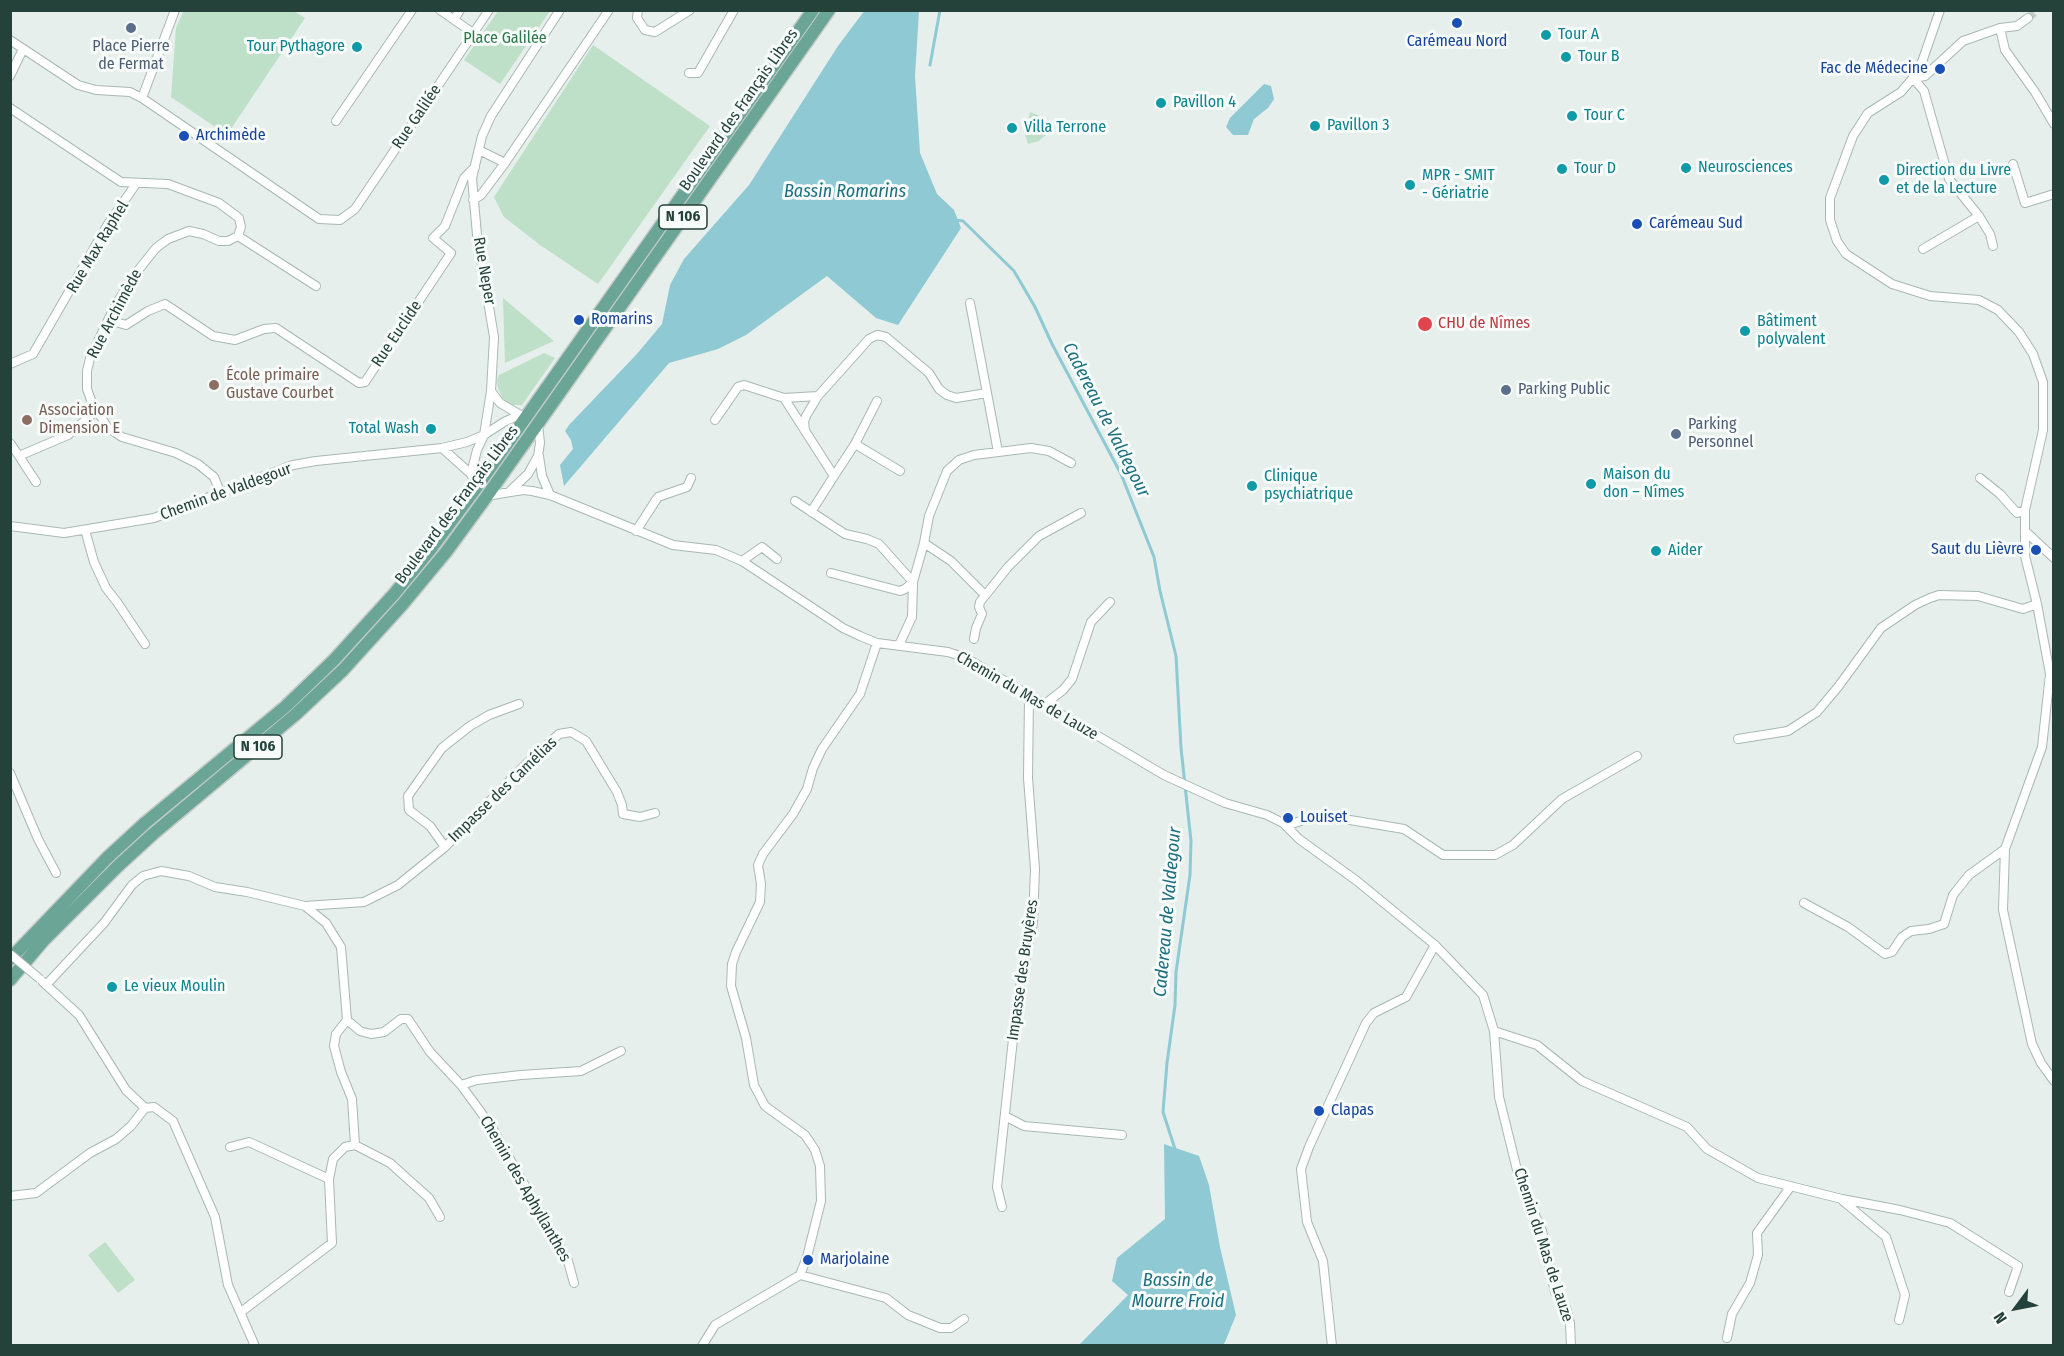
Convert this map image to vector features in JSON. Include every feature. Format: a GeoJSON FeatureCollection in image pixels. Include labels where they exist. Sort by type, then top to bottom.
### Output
{"type":"FeatureCollection","features":[{"type":"Feature","properties":{"kind":"main road","name":"Boulevard des Français Libres"},"geometry":{"type":"LineString","coordinates":[[10,959],[108,856],[271,719],[333,661],[394,594],[476,488],[522,416],[813,10]]}},
{"type":"Feature","properties":{"kind":"main road","name":"Boulevard des Français Libres"},"geometry":{"type":"LineString","coordinates":[[10,980],[43,942],[118,866],[160,827],[269,739],[343,670],[402,605],[446,552],[487,496],[829,10]]}},
{"type":"Feature","properties":{"kind":"street"},"geometry":{"type":"LineString","coordinates":[[10,40],[78,85],[96,90],[130,92],[142,98],[175,10]]}},
{"type":"Feature","properties":{"kind":"street"},"geometry":{"type":"LineString","coordinates":[[336,121],[412,10]]}},
{"type":"Feature","properties":{"kind":"street"},"geometry":{"type":"LineString","coordinates":[[440,10],[473,33]]}},
{"type":"Feature","properties":{"kind":"street"},"geometry":{"type":"LineString","coordinates":[[454,20],[460,10]]}},
{"type":"Feature","properties":{"kind":"street","name":"Rue Galilée"},"geometry":{"type":"LineString","coordinates":[[142,98],[319,219],[340,220],[355,208],[489,10]]}},
{"type":"Feature","properties":{"kind":"street"},"geometry":{"type":"LineString","coordinates":[[560,10],[502,97],[482,136],[472,178],[473,200],[481,195],[505,163],[609,10]]}},
{"type":"Feature","properties":{"kind":"street"},"geometry":{"type":"LineString","coordinates":[[638,10],[637,18],[645,30],[655,32],[690,10]]}},
{"type":"Feature","properties":{"kind":"street"},"geometry":{"type":"LineString","coordinates":[[689,73],[698,73],[734,10]]}},
{"type":"Feature","properties":{"kind":"street"},"geometry":{"type":"LineString","coordinates":[[1940,10],[1922,62],[1913,78],[1901,92],[1868,113],[1852,136],[1830,198],[1830,220],[1837,241],[1846,254],[1892,284],[1930,296],[1979,300],[1998,309],[2019,332],[2033,354],[2043,382],[2043,430],[2025,510],[2025,556],[2050,674],[2042,747],[2005,849],[2003,910],[2032,1044],[2041,1063],[2054,1081]]}},
{"type":"Feature","properties":{"kind":"street"},"geometry":{"type":"LineString","coordinates":[[1913,78],[1925,76],[1962,41],[2000,28],[2017,26],[2028,18]]}},
{"type":"Feature","properties":{"kind":"street"},"geometry":{"type":"LineString","coordinates":[[2000,28],[2005,50],[2035,92],[2054,124]]}},
{"type":"Feature","properties":{"kind":"street"},"geometry":{"type":"LineString","coordinates":[[10,76],[22,49]]}},
{"type":"Feature","properties":{"kind":"street"},"geometry":{"type":"LineString","coordinates":[[1913,78],[1924,91],[1949,178],[1979,216],[1990,234],[1993,246]]}},
{"type":"Feature","properties":{"kind":"street","name":"Rue Max Raphel"},"geometry":{"type":"LineString","coordinates":[[10,108],[121,182],[136,184],[108,224],[33,354],[10,364]]}},
{"type":"Feature","properties":{"kind":"street"},"geometry":{"type":"LineString","coordinates":[[479,150],[505,163]]}},
{"type":"Feature","properties":{"kind":"street"},"geometry":{"type":"LineString","coordinates":[[2013,164],[2025,203],[2054,194]]}},
{"type":"Feature","properties":{"kind":"street","name":"Rue Euclide"},"geometry":{"type":"LineString","coordinates":[[109,320],[126,325],[147,311],[165,304],[213,336],[235,340],[264,329],[276,328],[359,383],[365,382],[451,253],[433,238],[445,226],[464,177],[475,167]]}},
{"type":"Feature","properties":{"kind":"street"},"geometry":{"type":"LineString","coordinates":[[136,184],[151,182],[168,184],[219,203],[239,218],[241,227],[238,236],[316,286]]}},
{"type":"Feature","properties":{"kind":"street","name":"Rue Neper"},"geometry":{"type":"LineString","coordinates":[[471,474],[477,450],[484,435],[491,391],[494,337],[473,200]]}},
{"type":"Feature","properties":{"kind":"street"},"geometry":{"type":"LineString","coordinates":[[1923,249],[1979,216]]}},
{"type":"Feature","properties":{"kind":"street","name":"Rue Archimède"},"geometry":{"type":"LineString","coordinates":[[221,494],[214,477],[198,464],[176,453],[122,437],[107,427],[96,411],[87,389],[87,371],[90,358],[109,320],[132,278],[148,255],[168,239],[189,231],[219,241],[228,241],[238,236]]}},
{"type":"Feature","properties":{"kind":"street"},"geometry":{"type":"LineString","coordinates":[[970,303],[998,452]]}},
{"type":"Feature","properties":{"kind":"street"},"geometry":{"type":"LineString","coordinates":[[805,430],[806,416],[819,396],[869,339],[878,335],[886,338],[929,374],[939,389],[947,395],[956,398],[987,393]]}},
{"type":"Feature","properties":{"kind":"street"},"geometry":{"type":"LineString","coordinates":[[715,420],[738,387],[744,385],[784,398],[819,396]]}},
{"type":"Feature","properties":{"kind":"street"},"geometry":{"type":"LineString","coordinates":[[491,391],[500,403],[538,424],[540,443],[538,456],[542,476],[550,495]]}},
{"type":"Feature","properties":{"kind":"street"},"geometry":{"type":"LineString","coordinates":[[784,398],[834,476]]}},
{"type":"Feature","properties":{"kind":"street"},"geometry":{"type":"LineString","coordinates":[[811,512],[855,444],[877,401]]}},
{"type":"Feature","properties":{"kind":"street"},"geometry":{"type":"LineString","coordinates":[[20,456],[68,435],[96,411]]}},
{"type":"Feature","properties":{"kind":"street","name":"Chemin de Valdegour"},"geometry":{"type":"LineString","coordinates":[[10,526],[64,533],[154,518],[293,465],[442,448],[467,442],[484,435],[504,422],[522,416]]}},
{"type":"Feature","properties":{"kind":"street"},"geometry":{"type":"LineString","coordinates":[[10,443],[36,482]]}},
{"type":"Feature","properties":{"kind":"street"},"geometry":{"type":"LineString","coordinates":[[855,444],[900,471]]}},
{"type":"Feature","properties":{"kind":"street"},"geometry":{"type":"LineString","coordinates":[[442,448],[471,474],[476,488],[487,496]]}},
{"type":"Feature","properties":{"kind":"street"},"geometry":{"type":"LineString","coordinates":[[899,645],[912,617],[913,582],[929,516],[947,471],[959,460],[974,455],[1031,448],[1049,451],[1071,463]]}},
{"type":"Feature","properties":{"kind":"street"},"geometry":{"type":"LineString","coordinates":[[509,492],[528,474],[538,456]]}},
{"type":"Feature","properties":{"kind":"street"},"geometry":{"type":"LineString","coordinates":[[636,531],[658,497],[687,487],[691,478]]}},
{"type":"Feature","properties":{"kind":"street"},"geometry":{"type":"LineString","coordinates":[[1980,478],[2000,494],[2017,513],[2025,510]]}},
{"type":"Feature","properties":{"kind":"street","name":"Chemin du Mas de Lauze"},"geometry":{"type":"LineString","coordinates":[[487,496],[532,491],[550,495],[674,545],[716,550],[742,561],[843,628],[878,643],[948,652],[966,658],[1179,783],[1225,803],[1267,815],[1290,825],[1299,839],[1357,881],[1435,945],[1483,995],[1494,1031],[1498,1097],[1519,1178],[1542,1232],[1555,1292],[1566,1308],[1570,1323],[1571,1346]]}},
{"type":"Feature","properties":{"kind":"street"},"geometry":{"type":"LineString","coordinates":[[795,501],[845,534],[867,538],[879,544],[913,582]]}},
{"type":"Feature","properties":{"kind":"street"},"geometry":{"type":"LineString","coordinates":[[974,639],[982,614],[979,607],[980,602],[985,595],[1034,540],[1081,513]]}},
{"type":"Feature","properties":{"kind":"street"},"geometry":{"type":"LineString","coordinates":[[85,530],[94,561],[106,588],[145,644]]}},
{"type":"Feature","properties":{"kind":"street"},"geometry":{"type":"LineString","coordinates":[[2025,531],[2054,558]]}},
{"type":"Feature","properties":{"kind":"street"},"geometry":{"type":"LineString","coordinates":[[924,543],[951,561],[985,595]]}},
{"type":"Feature","properties":{"kind":"street"},"geometry":{"type":"LineString","coordinates":[[742,561],[762,547],[777,559]]}},
{"type":"Feature","properties":{"kind":"street"},"geometry":{"type":"LineString","coordinates":[[831,573],[900,591],[913,582]]}},
{"type":"Feature","properties":{"kind":"street"},"geometry":{"type":"LineString","coordinates":[[1738,740],[1788,731],[1817,712],[1881,628],[1915,605],[1930,598],[1939,595],[1978,596],[2023,609],[2037,604]]}},
{"type":"Feature","properties":{"kind":"street"},"geometry":{"type":"LineString","coordinates":[[1045,704],[1072,679],[1091,622],[1110,602]]}},
{"type":"Feature","properties":{"kind":"street"},"geometry":{"type":"LineString","coordinates":[[702,1346],[715,1325],[800,1275],[807,1257],[821,1201],[820,1166],[815,1150],[805,1135],[765,1106],[754,1085],[746,1038],[731,986],[732,964],[760,902],[761,884],[758,865],[763,854],[793,814],[807,789],[822,749],[860,694],[878,643]]}},
{"type":"Feature","properties":{"kind":"street","name":"Impasse des Bruyères"},"geometry":{"type":"LineString","coordinates":[[1002,1207],[997,1187],[1017,1002],[1033,923],[1035,869],[1028,778],[1029,696]]}},
{"type":"Feature","properties":{"kind":"street","name":"Impasse des Camélias"},"geometry":{"type":"LineString","coordinates":[[445,847],[430,826],[409,810],[408,796],[442,748],[470,726],[489,715],[519,704]]}},
{"type":"Feature","properties":{"kind":"street","name":"Impasse des Camélias"},"geometry":{"type":"LineString","coordinates":[[305,906],[364,902],[398,885],[445,847],[550,740],[559,734],[571,732],[586,741],[617,792],[622,814],[640,817],[655,813]]}},
{"type":"Feature","properties":{"kind":"street"},"geometry":{"type":"LineString","coordinates":[[1290,825],[1312,817],[1338,818],[1404,829],[1443,855],[1495,855],[1513,845],[1562,799],[1637,756]]}},
{"type":"Feature","properties":{"kind":"street"},"geometry":{"type":"LineString","coordinates":[[10,773],[38,839],[56,873]]}},
{"type":"Feature","properties":{"kind":"street"},"geometry":{"type":"LineString","coordinates":[[1804,903],[1848,927],[1885,954],[1892,952],[1902,937],[1911,931],[1944,924],[1953,895],[1969,875],[2005,849]]}},
{"type":"Feature","properties":{"kind":"street"},"geometry":{"type":"LineString","coordinates":[[46,985],[104,923],[132,885],[142,876],[161,871],[180,874],[215,887],[305,906],[326,923],[341,947],[348,1020],[336,1034],[334,1046],[352,1099],[355,1144]]}},
{"type":"Feature","properties":{"kind":"street"},"geometry":{"type":"LineString","coordinates":[[1332,1346],[1323,1261],[1307,1222],[1301,1169],[1366,1023],[1374,1013],[1406,997],[1435,945]]}},
{"type":"Feature","properties":{"kind":"street"},"geometry":{"type":"LineString","coordinates":[[10,954],[79,1015],[126,1090],[145,1108]]}},
{"type":"Feature","properties":{"kind":"street","name":"Chemin des Aphyllanthes"},"geometry":{"type":"LineString","coordinates":[[348,1020],[360,1031],[371,1034],[384,1032],[401,1019],[408,1019],[430,1053],[460,1085],[491,1126],[568,1261],[574,1283]]}},
{"type":"Feature","properties":{"kind":"street"},"geometry":{"type":"LineString","coordinates":[[1494,1031],[1537,1044],[1581,1081],[1687,1127],[1707,1149],[1758,1178],[1842,1200],[1900,1210],[1950,1223],[2018,1266],[2009,1292]]}},
{"type":"Feature","properties":{"kind":"street"},"geometry":{"type":"LineString","coordinates":[[460,1085],[477,1080],[520,1075],[581,1071],[621,1051]]}},
{"type":"Feature","properties":{"kind":"street"},"geometry":{"type":"LineString","coordinates":[[10,1196],[36,1193],[90,1154],[116,1139],[131,1126],[145,1108],[154,1107],[173,1121],[215,1217],[228,1285],[255,1346]]}},
{"type":"Feature","properties":{"kind":"street"},"geometry":{"type":"LineString","coordinates":[[1005,1116],[1024,1126],[1122,1135]]}},
{"type":"Feature","properties":{"kind":"street"},"geometry":{"type":"LineString","coordinates":[[230,1148],[249,1142],[328,1179]]}},
{"type":"Feature","properties":{"kind":"street"},"geometry":{"type":"LineString","coordinates":[[241,1312],[332,1244],[328,1179],[333,1160],[345,1147],[355,1144],[390,1163],[429,1198],[440,1216]]}},
{"type":"Feature","properties":{"kind":"street"},"geometry":{"type":"LineString","coordinates":[[1727,1338],[1732,1314],[1750,1283],[1758,1255],[1757,1233],[1791,1186]]}},
{"type":"Feature","properties":{"kind":"street"},"geometry":{"type":"LineString","coordinates":[[1842,1200],[1886,1237],[1905,1295],[1899,1320]]}},
{"type":"Feature","properties":{"kind":"street"},"geometry":{"type":"LineString","coordinates":[[800,1275],[885,1298],[908,1315],[940,1328],[951,1328],[964,1320]]}},
{"type":"Feature","properties":{"kind":"green space"},"geometry":{"type":"Polygon","coordinates":[[[184,10],[294,11],[305,18],[227,135],[171,97],[176,28],[184,10]]]}},
{"type":"Feature","properties":{"kind":"green space","name":"Place Galilée"},"geometry":{"type":"Polygon","coordinates":[[[498,11],[550,11],[500,84],[464,60],[498,11]]]}},
{"type":"Feature","properties":{"kind":"green space"},"geometry":{"type":"Polygon","coordinates":[[[593,45],[710,126],[598,284],[540,245],[504,217],[494,197],[593,45]]]}},
{"type":"Feature","properties":{"kind":"green space"},"geometry":{"type":"Polygon","coordinates":[[[1030,112],[1040,116],[1042,125],[1051,130],[1039,141],[1028,144],[1025,134],[1030,112]]]}},
{"type":"Feature","properties":{"kind":"green space"},"geometry":{"type":"Polygon","coordinates":[[[503,298],[554,341],[505,363],[503,298]]]}},
{"type":"Feature","properties":{"kind":"green space"},"geometry":{"type":"Polygon","coordinates":[[[544,353],[555,358],[522,405],[510,405],[502,397],[498,388],[499,375],[544,353]]]}},
{"type":"Feature","properties":{"kind":"green space"},"geometry":{"type":"Polygon","coordinates":[[[105,1242],[135,1280],[118,1293],[88,1255],[105,1242]]]}},
{"type":"Feature","properties":{"kind":"water","name":"Bassin Romarins"},"geometry":{"type":"Polygon","coordinates":[[[865,10],[919,11],[915,76],[920,153],[937,194],[954,210],[961,228],[898,325],[876,318],[827,276],[746,335],[718,349],[669,363],[564,486],[560,465],[573,449],[571,440],[565,431],[662,324],[670,285],[684,259],[749,185],[838,46],[865,10]]]}},
{"type":"Feature","properties":{"kind":"water"},"geometry":{"type":"Polygon","coordinates":[[[1264,84],[1271,86],[1274,99],[1268,108],[1254,119],[1248,135],[1233,135],[1226,127],[1230,118],[1264,84]]]}},
{"type":"Feature","properties":{"kind":"water","name":"Bassin de Mourre Froid"},"geometry":{"type":"Polygon","coordinates":[[[1164,1144],[1199,1156],[1209,1185],[1220,1247],[1236,1315],[1225,1342],[1222,1346],[1079,1345],[1128,1295],[1112,1281],[1117,1258],[1165,1219],[1164,1144]]]}},
{"type":"Feature","properties":{"kind":"waterway","name":"Cadereau de Valdegour"},"geometry":{"type":"LineString","coordinates":[[930,65],[940,10]]}},
{"type":"Feature","properties":{"kind":"waterway","name":"Cadereau de Valdegour"},"geometry":{"type":"LineString","coordinates":[[955,220],[963,221],[1014,271],[1121,474],[1154,557],[1176,656],[1181,748],[1191,841],[1190,875],[1176,972],[1175,1005],[1163,1112],[1175,1149]]}},
{"type":"Feature","properties":{"kind":"tunnel"},"geometry":{"type":"LineString","coordinates":[[2028,18],[2037,10]]}},
{"type":"Feature","properties":{"kind":"place","name":"Carémeau Nord"},"geometry":{"type":"Point","coordinates":[1457,23]}},
{"type":"Feature","properties":{"kind":"place","name":"Place Pierre de Fermat"},"geometry":{"type":"Point","coordinates":[131,28]}},
{"type":"Feature","properties":{"kind":"place","name":"Tour A"},"geometry":{"type":"Point","coordinates":[1546,35]}},
{"type":"Feature","properties":{"kind":"place","name":"Tour Pythagore"},"geometry":{"type":"Point","coordinates":[357,47]}},
{"type":"Feature","properties":{"kind":"place","name":"Tour B"},"geometry":{"type":"Point","coordinates":[1566,57]}},
{"type":"Feature","properties":{"kind":"place","name":"Fac de Médecine"},"geometry":{"type":"Point","coordinates":[1940,69]}},
{"type":"Feature","properties":{"kind":"place","name":"Pavillon 4"},"geometry":{"type":"Point","coordinates":[1161,103]}},
{"type":"Feature","properties":{"kind":"place","name":"Tour C"},"geometry":{"type":"Point","coordinates":[1572,116]}},
{"type":"Feature","properties":{"kind":"place","name":"Pavillon 3"},"geometry":{"type":"Point","coordinates":[1315,126]}},
{"type":"Feature","properties":{"kind":"place","name":"Villa Terrone"},"geometry":{"type":"Point","coordinates":[1012,128]}},
{"type":"Feature","properties":{"kind":"place","name":"Archimède"},"geometry":{"type":"Point","coordinates":[184,136]}},
{"type":"Feature","properties":{"kind":"place","name":"Neurosciences"},"geometry":{"type":"Point","coordinates":[1686,168]}},
{"type":"Feature","properties":{"kind":"place","name":"Tour D"},"geometry":{"type":"Point","coordinates":[1562,169]}},
{"type":"Feature","properties":{"kind":"place","name":"Direction du Livre et de la Lecture"},"geometry":{"type":"Point","coordinates":[1884,180]}},
{"type":"Feature","properties":{"kind":"place","name":"MPR - SMIT - Gériatrie"},"geometry":{"type":"Point","coordinates":[1410,185]}},
{"type":"Feature","properties":{"kind":"place","name":"Carémeau Sud"},"geometry":{"type":"Point","coordinates":[1637,224]}},
{"type":"Feature","properties":{"kind":"place","name":"Romarins"},"geometry":{"type":"Point","coordinates":[579,320]}},
{"type":"Feature","properties":{"kind":"place","name":"CHU de Nîmes"},"geometry":{"type":"Point","coordinates":[1425,324]}},
{"type":"Feature","properties":{"kind":"place","name":"Bâtiment polyvalent"},"geometry":{"type":"Point","coordinates":[1745,331]}},
{"type":"Feature","properties":{"kind":"place","name":"École primaire Gustave Courbet"},"geometry":{"type":"Point","coordinates":[214,385]}},
{"type":"Feature","properties":{"kind":"place","name":"Parking Public"},"geometry":{"type":"Point","coordinates":[1506,390]}},
{"type":"Feature","properties":{"kind":"place","name":"Association Dimension E"},"geometry":{"type":"Point","coordinates":[27,420]}},
{"type":"Feature","properties":{"kind":"place","name":"Total Wash"},"geometry":{"type":"Point","coordinates":[431,429]}},
{"type":"Feature","properties":{"kind":"place","name":"Parking Personnel"},"geometry":{"type":"Point","coordinates":[1676,434]}},
{"type":"Feature","properties":{"kind":"place","name":"Maison du don – Nîmes"},"geometry":{"type":"Point","coordinates":[1591,484]}},
{"type":"Feature","properties":{"kind":"place","name":"Clinique psychiatrique"},"geometry":{"type":"Point","coordinates":[1252,486]}},
{"type":"Feature","properties":{"kind":"place","name":"Saut du Lièvre"},"geometry":{"type":"Point","coordinates":[2036,550]}},
{"type":"Feature","properties":{"kind":"place","name":"Aider"},"geometry":{"type":"Point","coordinates":[1656,551]}},
{"type":"Feature","properties":{"kind":"place","name":"Louiset"},"geometry":{"type":"Point","coordinates":[1288,818]}},
{"type":"Feature","properties":{"kind":"place","name":"Le vieux Moulin"},"geometry":{"type":"Point","coordinates":[112,987]}},
{"type":"Feature","properties":{"kind":"place","name":"Clapas"},"geometry":{"type":"Point","coordinates":[1319,1111]}},
{"type":"Feature","properties":{"kind":"place","name":"Marjolaine"},"geometry":{"type":"Point","coordinates":[808,1260]}}]}
